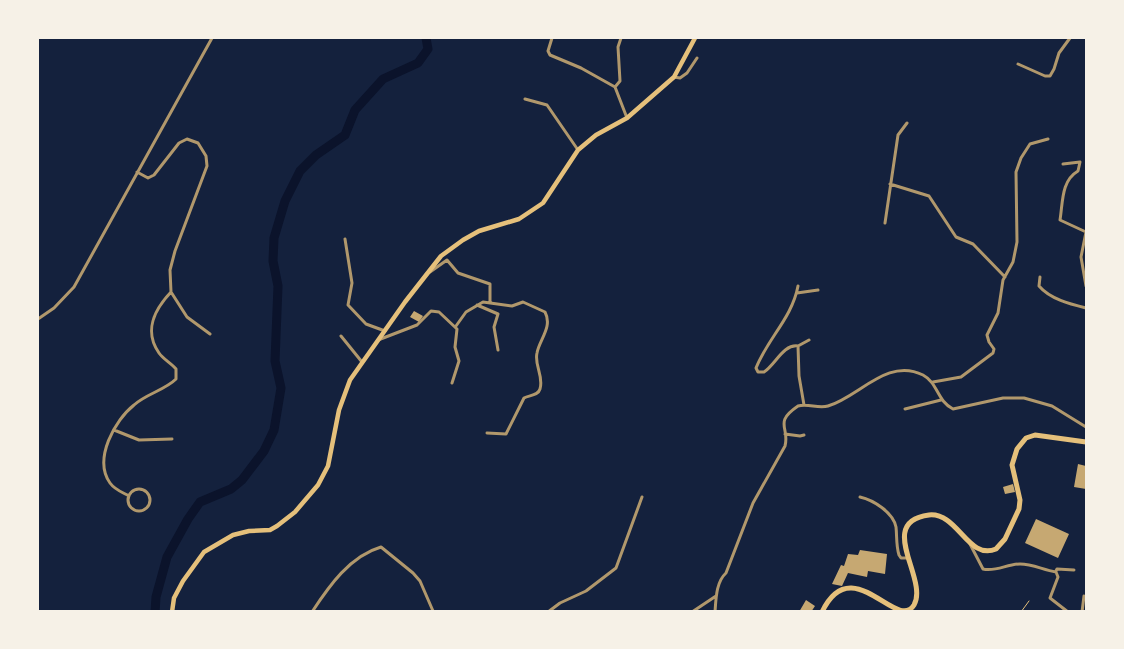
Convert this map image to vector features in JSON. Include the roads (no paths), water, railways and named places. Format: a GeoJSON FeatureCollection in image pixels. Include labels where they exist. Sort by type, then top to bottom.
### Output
{"type":"FeatureCollection","features":[{"type":"Feature","properties":{"kind":"highway"},"geometry":{"type":"LineString","coordinates":[[822,612],[841,590],[854,587],[866,591],[893,609],[904,611],[910,609],[915,604],[917,588],[904,544],[906,531],[914,521],[928,515],[939,516],[983,551],[1000,546],[1019,509],[1020,500],[1013,471],[1013,458],[1016,448],[1026,438],[1043,435],[1086,442]]}},
{"type":"Feature","properties":{"kind":"main road"},"geometry":{"type":"LineString","coordinates":[[172,612],[174,598],[182,581],[204,552],[233,535],[249,531],[270,530],[278,526],[295,512],[318,485],[328,466],[339,410],[345,391],[362,362],[384,331],[441,256],[463,240],[484,229],[519,219],[543,203],[578,150],[596,135],[627,118],[674,77],[694,38]]}},
{"type":"Feature","properties":{"kind":"street"},"geometry":{"type":"LineString","coordinates":[[38,319],[54,308],[74,287],[212,38]]}},
{"type":"Feature","properties":{"kind":"street"},"geometry":{"type":"LineString","coordinates":[[552,38],[548,51],[550,54],[581,68],[615,87],[627,118]]}},
{"type":"Feature","properties":{"kind":"street"},"geometry":{"type":"LineString","coordinates":[[615,87],[620,81],[618,47],[621,38]]}},
{"type":"Feature","properties":{"kind":"street"},"geometry":{"type":"LineString","coordinates":[[1018,64],[1050,76],[1059,53],[1070,38]]}},
{"type":"Feature","properties":{"kind":"street"},"geometry":{"type":"LineString","coordinates":[[674,77],[680,78],[685,76],[697,58]]}},
{"type":"Feature","properties":{"kind":"street"},"geometry":{"type":"LineString","coordinates":[[525,99],[547,105],[578,150]]}},
{"type":"Feature","properties":{"kind":"street"},"geometry":{"type":"LineString","coordinates":[[885,222],[898,135],[907,123]]}},
{"type":"Feature","properties":{"kind":"street"},"geometry":{"type":"LineString","coordinates":[[933,382],[961,377],[993,353],[994,349],[987,335],[998,313],[1005,277],[1013,262],[1018,242],[1016,178],[1018,165],[1030,144],[1048,139]]}},
{"type":"Feature","properties":{"kind":"street"},"geometry":{"type":"LineString","coordinates":[[137,172],[148,178],[154,175],[183,140],[192,140],[198,143],[206,156],[206,172],[172,260],[171,292],[187,317],[210,334]]}},
{"type":"Feature","properties":{"kind":"street"},"geometry":{"type":"LineString","coordinates":[[1063,164],[1078,160],[1080,162],[1078,171],[1073,174],[1064,188],[1060,220],[1086,232],[1080,258],[1086,286]]}},
{"type":"Feature","properties":{"kind":"street"},"geometry":{"type":"LineString","coordinates":[[890,184],[929,196],[956,237],[973,244],[1005,277]]}},
{"type":"Feature","properties":{"kind":"street"},"geometry":{"type":"LineString","coordinates":[[345,239],[352,283],[348,305],[366,324],[384,331]]}},
{"type":"Feature","properties":{"kind":"street"},"geometry":{"type":"LineString","coordinates":[[427,274],[447,260],[458,273],[490,284],[490,303]]}},
{"type":"Feature","properties":{"kind":"street"},"geometry":{"type":"LineString","coordinates":[[1040,277],[1038,286],[1044,292],[1066,302],[1086,308]]}},
{"type":"Feature","properties":{"kind":"street"},"geometry":{"type":"LineString","coordinates":[[798,286],[790,314],[763,351],[756,370],[764,372],[782,352],[809,340]]}},
{"type":"Feature","properties":{"kind":"street"},"geometry":{"type":"LineString","coordinates":[[797,293],[818,290]]}},
{"type":"Feature","properties":{"kind":"street"},"geometry":{"type":"LineString","coordinates":[[129,496],[114,488],[109,482],[104,468],[107,448],[122,416],[134,404],[176,379],[176,369],[158,353],[152,337],[152,323],[155,312],[171,292]]}},
{"type":"Feature","properties":{"kind":"street"},"geometry":{"type":"LineString","coordinates":[[452,383],[459,361],[455,347],[456,326],[466,312],[476,305],[490,303],[512,306],[523,302],[545,312],[547,316],[544,339],[536,356],[541,379],[540,390],[538,393],[524,398],[506,434],[487,433]]}},
{"type":"Feature","properties":{"kind":"street"},"geometry":{"type":"LineString","coordinates":[[476,305],[498,314],[494,327],[498,350]]}},
{"type":"Feature","properties":{"kind":"street"},"geometry":{"type":"LineString","coordinates":[[378,340],[417,326],[431,311],[439,312],[456,326]]}},
{"type":"Feature","properties":{"kind":"street"},"geometry":{"type":"LineString","coordinates":[[341,336],[362,362]]}},
{"type":"Feature","properties":{"kind":"street"},"geometry":{"type":"LineString","coordinates":[[798,346],[799,376],[804,405]]}},
{"type":"Feature","properties":{"kind":"street"},"geometry":{"type":"LineString","coordinates":[[715,612],[716,596],[748,513],[785,446],[783,423],[788,415],[798,406],[829,406],[849,398],[877,377],[894,372],[917,373],[933,382],[941,400],[949,407],[956,409],[994,399],[1024,398],[1052,406],[1086,427]]}},
{"type":"Feature","properties":{"kind":"street"},"geometry":{"type":"LineString","coordinates":[[905,410],[941,400]]}},
{"type":"Feature","properties":{"kind":"street"},"geometry":{"type":"LineString","coordinates":[[114,430],[139,440],[172,439]]}},
{"type":"Feature","properties":{"kind":"street"},"geometry":{"type":"LineString","coordinates":[[784,434],[804,435]]}},
{"type":"Feature","properties":{"kind":"street"},"geometry":{"type":"LineString","coordinates":[[136,489],[143,490],[149,498],[149,504],[144,510],[136,510],[130,506],[129,496],[136,489]]}},
{"type":"Feature","properties":{"kind":"street"},"geometry":{"type":"LineString","coordinates":[[548,612],[560,603],[586,591],[616,568],[642,497]]}},
{"type":"Feature","properties":{"kind":"street"},"geometry":{"type":"LineString","coordinates":[[860,498],[875,502],[893,519],[896,526],[899,555],[901,558],[908,558]]}},
{"type":"Feature","properties":{"kind":"street"},"geometry":{"type":"LineString","coordinates":[[969,541],[983,569],[995,570],[1010,564],[1021,564],[1056,572],[1057,569],[1074,570]]}},
{"type":"Feature","properties":{"kind":"street"},"geometry":{"type":"LineString","coordinates":[[312,612],[333,580],[358,559],[381,547],[420,581],[433,611]]}},
{"type":"Feature","properties":{"kind":"street"},"geometry":{"type":"LineString","coordinates":[[1056,572],[1058,577],[1050,598],[1068,612]]}},
{"type":"Feature","properties":{"kind":"street"},"geometry":{"type":"LineString","coordinates":[[692,612],[716,596]]}},
{"type":"Feature","properties":{"kind":"street"},"geometry":{"type":"LineString","coordinates":[[1082,612],[1084,596]]}},
{"type":"Feature","properties":{"kind":"waterway"},"geometry":{"type":"LineString","coordinates":[[155,612],[156,597],[167,557],[188,519],[200,502],[231,489],[242,480],[264,451],[274,430],[281,388],[275,361],[278,286],[273,261],[274,238],[285,201],[300,171],[316,155],[345,135],[355,110],[383,79],[418,63],[428,49],[426,38]]}}]}
